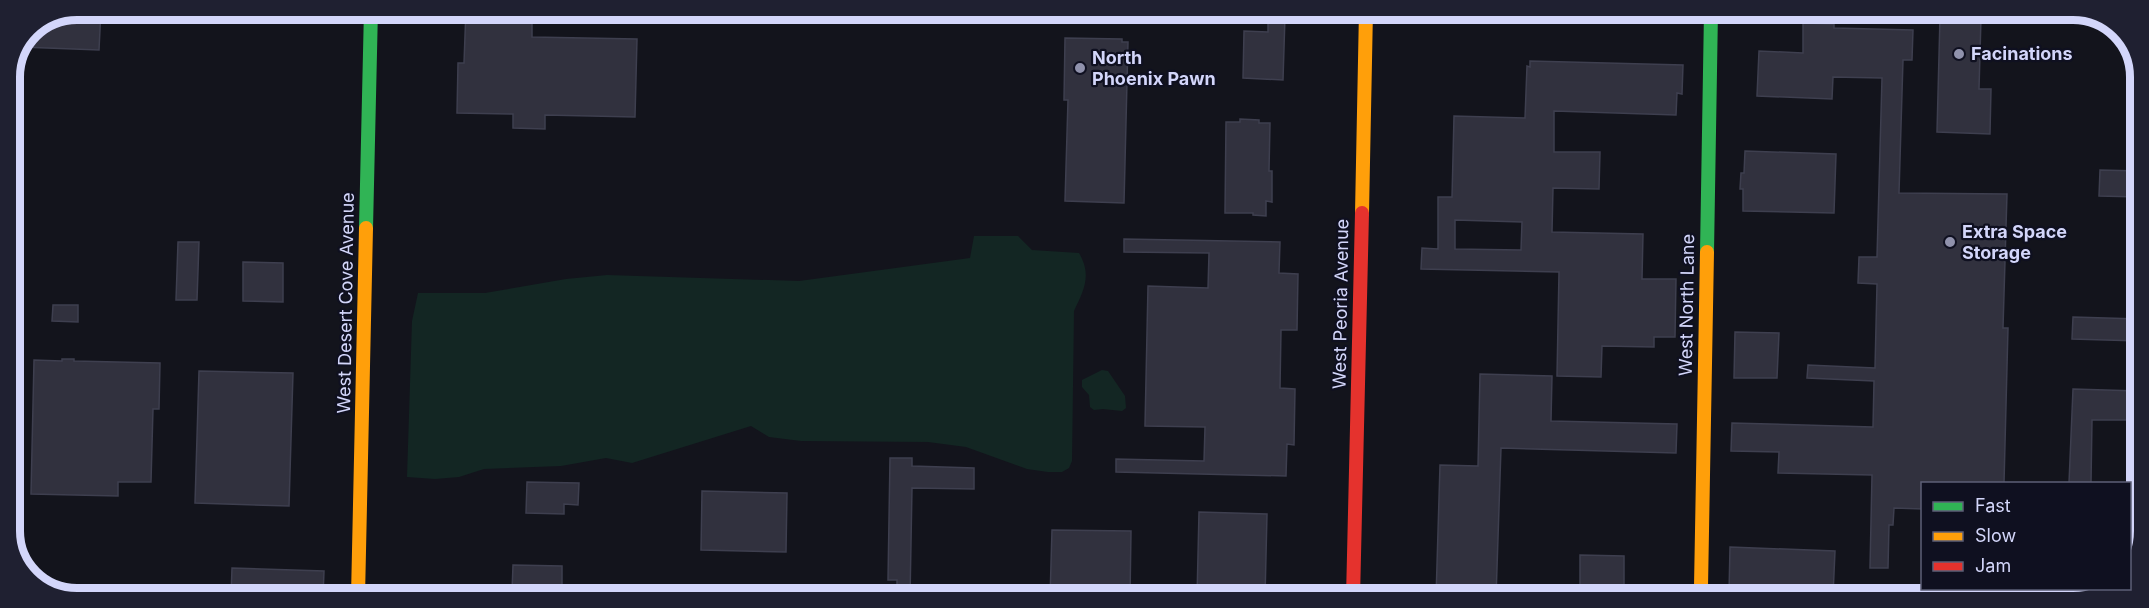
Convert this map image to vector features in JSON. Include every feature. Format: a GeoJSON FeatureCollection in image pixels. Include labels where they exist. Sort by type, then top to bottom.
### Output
{"type":"FeatureCollection","features":[{"type":"Feature","properties":{"kind":"street","name":"West Desert Cove Avenue"},"geometry":{"type":"LineString","coordinates":[[358,588],[371,20]]}},
{"type":"Feature","properties":{"kind":"street","name":"West Peoria Avenue"},"geometry":{"type":"LineString","coordinates":[[1353,588],[1366,20]]}},
{"type":"Feature","properties":{"kind":"street","name":"West North Lane"},"geometry":{"type":"LineString","coordinates":[[1701,588],[1711,20]]}},
{"type":"Feature","properties":{"kind":"green space"},"geometry":{"type":"Polygon","coordinates":[[[974,236],[1018,236],[1032,250],[1079,253],[1083,261],[1085,282],[1074,311],[1072,461],[1069,468],[1062,472],[1027,469],[966,447],[928,442],[801,441],[769,437],[751,426],[632,463],[606,458],[561,466],[484,469],[459,477],[435,479],[407,477],[412,321],[418,293],[485,293],[566,279],[607,275],[799,281],[970,258],[974,236]]]}},
{"type":"Feature","properties":{"kind":"green space"},"geometry":{"type":"Polygon","coordinates":[[[1102,370],[1108,371],[1125,396],[1126,408],[1122,411],[1094,410],[1090,407],[1089,395],[1082,387],[1082,380],[1102,370]]]}},
{"type":"Feature","properties":{"kind":"building"},"geometry":{"type":"Polygon","coordinates":[[[76,20],[100,20],[99,50],[28,47],[36,36],[55,24],[76,20]]]}},
{"type":"Feature","properties":{"kind":"building"},"geometry":{"type":"Polygon","coordinates":[[[466,20],[532,20],[532,37],[637,39],[635,117],[545,115],[545,129],[513,128],[513,114],[457,113],[458,63],[464,63],[466,20]]]}},
{"type":"Feature","properties":{"kind":"building"},"geometry":{"type":"Polygon","coordinates":[[[1268,20],[1285,20],[1283,80],[1243,78],[1244,31],[1268,32],[1268,20]]]}},
{"type":"Feature","properties":{"kind":"building","name":"Facinations"},"geometry":{"type":"Polygon","coordinates":[[[1940,20],[1981,20],[1979,89],[1991,89],[1990,134],[1937,132],[1940,20]]]}},
{"type":"Feature","properties":{"kind":"building","name":"Extra Space Storage"},"geometry":{"type":"Polygon","coordinates":[[[1803,23],[1834,24],[1834,28],[1913,30],[1912,60],[1903,60],[1899,193],[2007,194],[2003,328],[2008,328],[2004,482],[1921,482],[1921,509],[1894,508],[1893,525],[1889,525],[1888,568],[1870,568],[1872,475],[1778,473],[1779,452],[1731,451],[1732,423],[1873,427],[1874,381],[1807,378],[1808,365],[1875,368],[1877,284],[1858,283],[1859,257],[1877,257],[1882,78],[1833,77],[1832,99],[1757,96],[1759,51],[1803,53],[1803,23]]]}},
{"type":"Feature","properties":{"kind":"building"},"geometry":{"type":"Polygon","coordinates":[[[1065,38],[1122,39],[1122,42],[1128,42],[1124,203],[1065,201],[1068,100],[1064,100],[1065,38]]]}},
{"type":"Feature","properties":{"kind":"building"},"geometry":{"type":"Polygon","coordinates":[[[1530,61],[1683,65],[1682,94],[1677,93],[1676,115],[1554,111],[1554,152],[1600,152],[1599,189],[1553,188],[1552,232],[1643,234],[1642,279],[1676,279],[1675,337],[1654,337],[1654,347],[1602,346],[1601,377],[1557,376],[1559,272],[1421,269],[1422,248],[1438,249],[1438,197],[1452,197],[1454,116],[1525,118],[1527,66],[1530,67],[1530,61]],[[1455,220],[1455,249],[1521,250],[1522,222],[1455,220]]]}},
{"type":"Feature","properties":{"kind":"building"},"geometry":{"type":"Polygon","coordinates":[[[1240,119],[1270,123],[1269,171],[1272,171],[1272,202],[1266,201],[1266,216],[1253,215],[1253,213],[1225,213],[1226,122],[1240,122],[1240,119]]]}},
{"type":"Feature","properties":{"kind":"building"},"geometry":{"type":"Polygon","coordinates":[[[1745,151],[1836,154],[1834,213],[1743,211],[1743,189],[1740,189],[1741,173],[1744,173],[1745,151]]]}},
{"type":"Feature","properties":{"kind":"building"},"geometry":{"type":"Polygon","coordinates":[[[2100,170],[2129,171],[2129,197],[2099,196],[2100,170]]]}},
{"type":"Feature","properties":{"kind":"building"},"geometry":{"type":"Polygon","coordinates":[[[1124,239],[1280,242],[1279,273],[1298,274],[1297,330],[1281,330],[1280,388],[1295,389],[1294,445],[1287,444],[1286,476],[1116,472],[1116,459],[1204,461],[1205,427],[1145,426],[1148,286],[1208,288],[1209,253],[1124,252],[1124,239]]]}},
{"type":"Feature","properties":{"kind":"building"},"geometry":{"type":"Polygon","coordinates":[[[178,242],[199,242],[197,300],[176,300],[178,242]]]}},
{"type":"Feature","properties":{"kind":"building"},"geometry":{"type":"Polygon","coordinates":[[[243,262],[283,263],[283,302],[243,301],[243,262]]]}},
{"type":"Feature","properties":{"kind":"building"},"geometry":{"type":"Polygon","coordinates":[[[53,305],[78,305],[78,322],[52,321],[53,305]]]}},
{"type":"Feature","properties":{"kind":"building"},"geometry":{"type":"Polygon","coordinates":[[[2073,317],[2130,319],[2130,341],[2072,339],[2073,317]]]}},
{"type":"Feature","properties":{"kind":"building"},"geometry":{"type":"Polygon","coordinates":[[[1735,332],[1779,333],[1777,378],[1734,378],[1735,332]]]}},
{"type":"Feature","properties":{"kind":"building"},"geometry":{"type":"Polygon","coordinates":[[[62,359],[160,363],[159,409],[153,409],[151,482],[118,482],[118,496],[31,494],[34,360],[62,361],[62,359]]]}},
{"type":"Feature","properties":{"kind":"building"},"geometry":{"type":"Polygon","coordinates":[[[199,371],[293,373],[289,506],[195,503],[199,371]]]}},
{"type":"Feature","properties":{"kind":"building"},"geometry":{"type":"Polygon","coordinates":[[[1480,374],[1552,376],[1551,421],[1677,424],[1676,453],[1501,448],[1496,588],[1436,588],[1440,465],[1478,466],[1480,374]]]}},
{"type":"Feature","properties":{"kind":"building"},"geometry":{"type":"Polygon","coordinates":[[[2073,389],[2130,391],[2130,420],[2092,420],[2091,482],[2069,482],[2073,389]]]}},
{"type":"Feature","properties":{"kind":"building"},"geometry":{"type":"Polygon","coordinates":[[[890,458],[912,458],[912,466],[974,468],[974,489],[912,488],[910,588],[897,588],[897,580],[888,580],[890,458]]]}},
{"type":"Feature","properties":{"kind":"building"},"geometry":{"type":"Polygon","coordinates":[[[527,482],[579,483],[578,505],[564,504],[564,514],[526,513],[527,482]]]}},
{"type":"Feature","properties":{"kind":"building"},"geometry":{"type":"Polygon","coordinates":[[[702,491],[787,493],[786,552],[701,550],[702,491]]]}},
{"type":"Feature","properties":{"kind":"building"},"geometry":{"type":"Polygon","coordinates":[[[1199,512],[1267,514],[1265,588],[1197,588],[1199,512]]]}},
{"type":"Feature","properties":{"kind":"building"},"geometry":{"type":"Polygon","coordinates":[[[1052,530],[1131,531],[1130,588],[1050,588],[1052,530]]]}},
{"type":"Feature","properties":{"kind":"building"},"geometry":{"type":"Polygon","coordinates":[[[1730,547],[1835,551],[1833,588],[1729,588],[1730,547]]]}},
{"type":"Feature","properties":{"kind":"building"},"geometry":{"type":"Polygon","coordinates":[[[1580,555],[1624,556],[1624,588],[1580,588],[1580,555]]]}},
{"type":"Feature","properties":{"kind":"building"},"geometry":{"type":"Polygon","coordinates":[[[513,565],[562,566],[562,588],[512,588],[513,565]]]}},
{"type":"Feature","properties":{"kind":"building"},"geometry":{"type":"Polygon","coordinates":[[[232,568],[324,571],[323,588],[231,588],[232,568]]]}},
{"type":"Feature","properties":{"kind":"traffic: fast"},"geometry":{"type":"LineString","coordinates":[[366,228],[371,20]]}},
{"type":"Feature","properties":{"kind":"traffic: fast"},"geometry":{"type":"LineString","coordinates":[[1707,252],[1711,20]]}},
{"type":"Feature","properties":{"kind":"traffic: slow"},"geometry":{"type":"LineString","coordinates":[[1362,213],[1366,20]]}},
{"type":"Feature","properties":{"kind":"traffic: slow"},"geometry":{"type":"LineString","coordinates":[[358,588],[366,228]]}},
{"type":"Feature","properties":{"kind":"traffic: slow"},"geometry":{"type":"LineString","coordinates":[[1701,588],[1707,252]]}},
{"type":"Feature","properties":{"kind":"traffic: jam"},"geometry":{"type":"LineString","coordinates":[[1353,588],[1362,213]]}},
{"type":"Feature","properties":{"kind":"place","name":"Facinations"},"geometry":{"type":"Point","coordinates":[1959,54]}},
{"type":"Feature","properties":{"kind":"place","name":"North Phoenix Pawn"},"geometry":{"type":"Point","coordinates":[1080,68]}},
{"type":"Feature","properties":{"kind":"place","name":"Extra Space Storage"},"geometry":{"type":"Point","coordinates":[1950,242]}}]}
